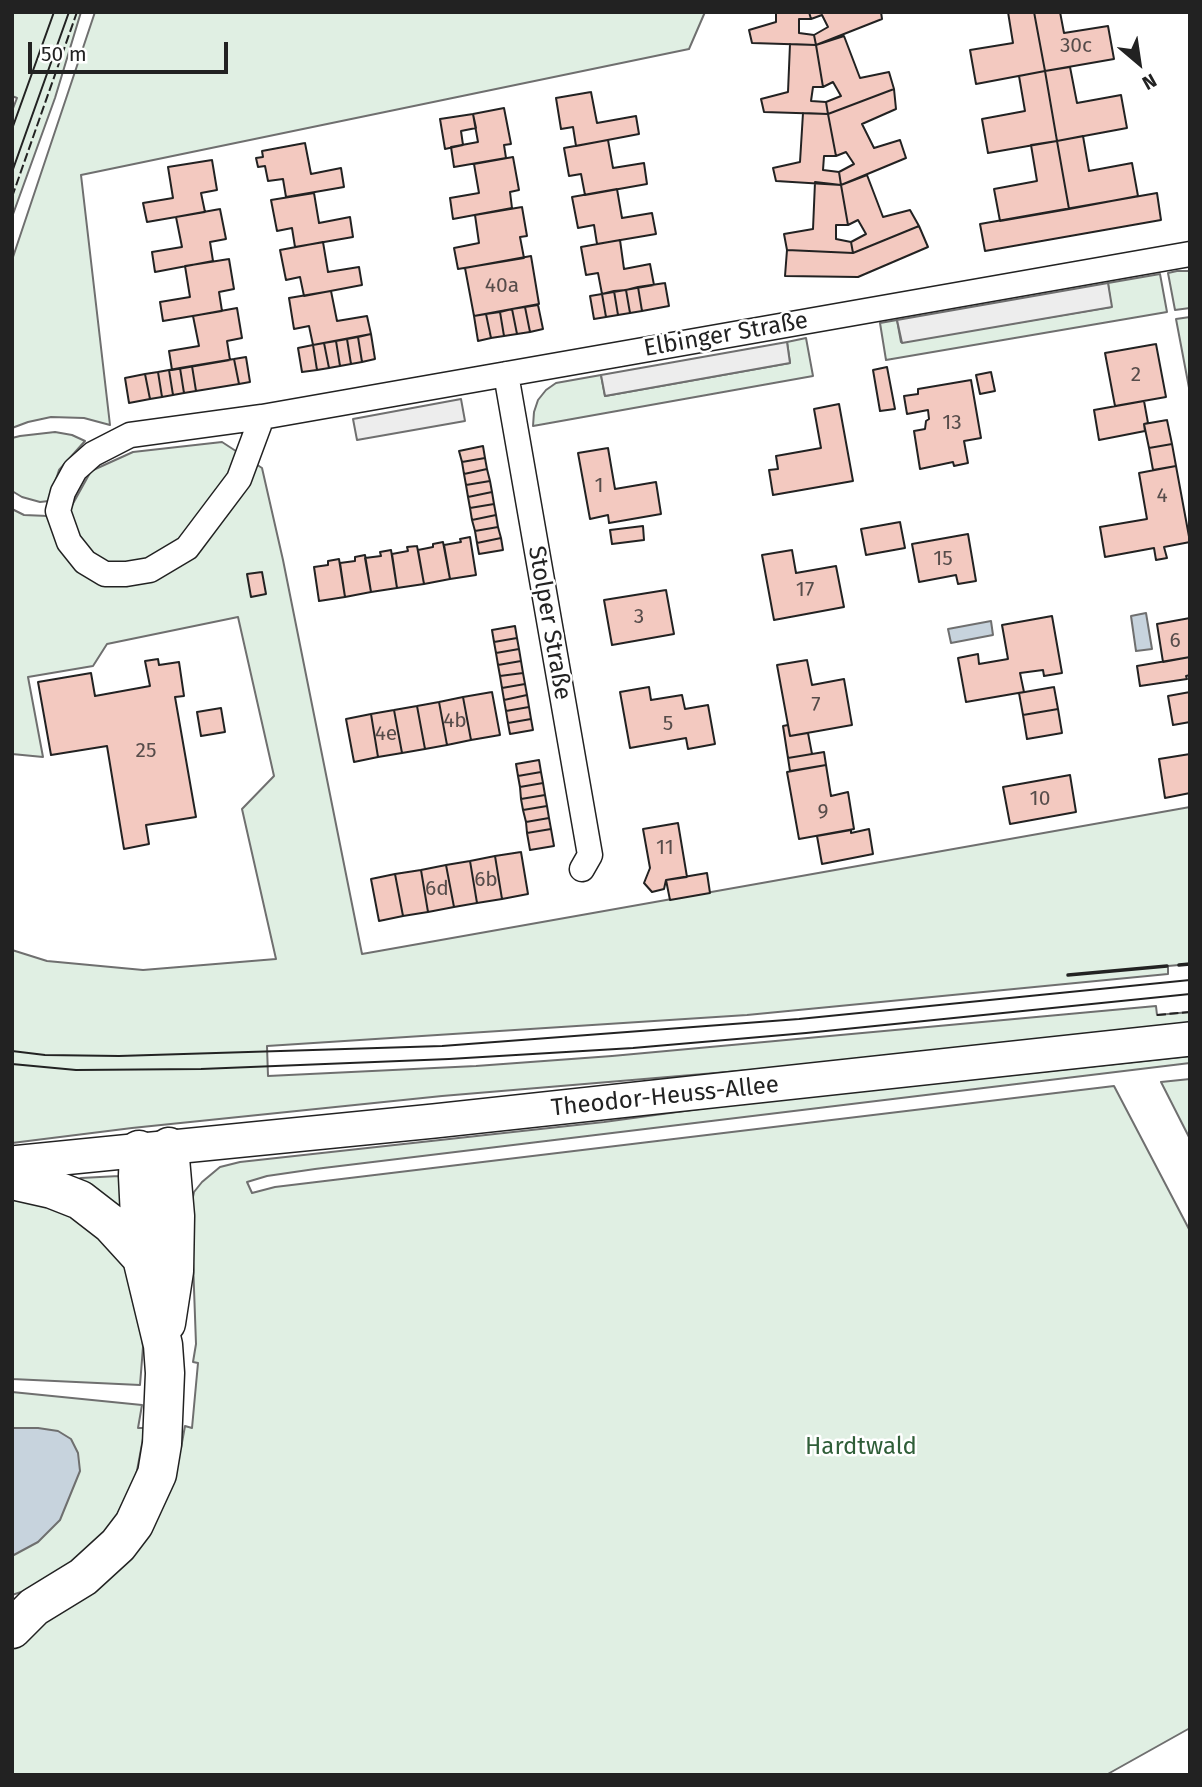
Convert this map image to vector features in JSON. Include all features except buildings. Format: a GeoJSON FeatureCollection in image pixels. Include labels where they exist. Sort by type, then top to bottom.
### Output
{"type":"FeatureCollection","features":[{"type":"Feature","properties":{"kind":"main road","name":"Theodor-Heuss-Allee"},"geometry":{"type":"LineString","coordinates":[[12,1163],[1190,1039]]}},
{"type":"Feature","properties":{"kind":"main road"},"geometry":{"type":"LineString","coordinates":[[154,1148],[138,1176],[142,1258],[164,1359]]}},
{"type":"Feature","properties":{"kind":"main road"},"geometry":{"type":"LineString","coordinates":[[19,1615],[83,1577],[118,1545],[134,1524],[157,1474],[162,1444],[164,1359],[174,1271],[175,1216],[154,1148]]}},
{"type":"Feature","properties":{"kind":"main road"},"geometry":{"type":"LineString","coordinates":[[12,1180],[52,1189],[80,1200],[111,1224],[142,1258]]}},
{"type":"Feature","properties":{"kind":"street","name":"Elbinger Straße"},"geometry":{"type":"LineString","coordinates":[[262,417],[239,479],[187,548],[150,570],[105,574],[85,562],[69,542],[58,511],[63,492],[75,470],[93,454],[130,435],[262,417],[1190,254]]}},
{"type":"Feature","properties":{"kind":"street","name":"Stolper Straße"},"geometry":{"type":"LineString","coordinates":[[506,374],[590,855],[582,869]]}},
{"type":"Feature","properties":{"kind":"green space"},"geometry":{"type":"Polygon","coordinates":[[[12,12],[81,12],[55,98],[12,217],[12,111],[17,98],[12,96],[12,12]]]}},
{"type":"Feature","properties":{"kind":"green space"},"geometry":{"type":"Polygon","coordinates":[[[95,12],[705,12],[689,49],[81,175],[110,425],[84,418],[51,417],[12,428],[12,260],[95,12]]]}},
{"type":"Feature","properties":{"kind":"green space"},"geometry":{"type":"Polygon","coordinates":[[[1190,271],[1190,308],[1175,310],[1168,273],[1190,271]]]}},
{"type":"Feature","properties":{"kind":"green space"},"geometry":{"type":"Polygon","coordinates":[[[1160,274],[1167,312],[886,360],[880,323],[897,320],[901,342],[1111,307],[1108,283],[1160,274]]]}},
{"type":"Feature","properties":{"kind":"green space"},"geometry":{"type":"Polygon","coordinates":[[[1190,317],[1190,393],[1176,319],[1190,317]]]}},
{"type":"Feature","properties":{"kind":"green space"},"geometry":{"type":"Polygon","coordinates":[[[806,338],[813,376],[533,426],[538,400],[556,383],[601,375],[605,396],[790,363],[787,342],[806,338]]]}},
{"type":"Feature","properties":{"kind":"green space"},"geometry":{"type":"Polygon","coordinates":[[[55,432],[85,441],[59,470],[49,501],[40,502],[12,491],[12,438],[55,432]]]}},
{"type":"Feature","properties":{"kind":"green space"},"geometry":{"type":"Polygon","coordinates":[[[222,442],[262,468],[362,954],[1190,807],[1190,964],[1168,966],[1168,974],[747,1015],[267,1046],[268,1076],[612,1056],[1156,1006],[1157,1015],[1190,1012],[1190,1025],[751,1070],[442,1096],[12,1143],[12,950],[47,961],[143,970],[276,959],[242,809],[274,776],[238,617],[107,644],[93,666],[28,677],[43,757],[12,754],[12,509],[24,515],[48,516],[55,536],[91,471],[133,452],[222,442]]]}},
{"type":"Feature","properties":{"kind":"green space","name":"Hardtwald"},"geometry":{"type":"Polygon","coordinates":[[[1190,1056],[1190,1063],[315,1169],[267,1176],[247,1182],[252,1193],[275,1187],[1114,1086],[1190,1231],[1190,1728],[1106,1775],[12,1775],[12,1637],[181,1448],[185,1426],[192,1428],[198,1363],[193,1362],[196,1344],[191,1206],[194,1192],[220,1167],[240,1162],[604,1122],[721,1106],[1190,1056]]]}},
{"type":"Feature","properties":{"kind":"green space"},"geometry":{"type":"Polygon","coordinates":[[[1190,1079],[1190,1139],[1161,1082],[1190,1079]]]}},
{"type":"Feature","properties":{"kind":"green space"},"geometry":{"type":"Polygon","coordinates":[[[119,1176],[127,1212],[77,1180],[81,1178],[119,1176]]]}},
{"type":"Feature","properties":{"kind":"green space"},"geometry":{"type":"Polygon","coordinates":[[[12,1191],[80,1212],[130,1274],[140,1315],[143,1347],[140,1385],[12,1379],[12,1191]]]}},
{"type":"Feature","properties":{"kind":"green space"},"geometry":{"type":"Polygon","coordinates":[[[12,1392],[142,1405],[138,1428],[145,1428],[136,1476],[117,1515],[103,1534],[86,1553],[33,1588],[12,1595],[12,1392]]]}},
{"type":"Feature","properties":{"kind":"shaded area"},"geometry":{"type":"Polygon","coordinates":[[[1108,283],[1112,307],[902,343],[897,320],[1108,283]]]}},
{"type":"Feature","properties":{"kind":"shaded area"},"geometry":{"type":"Polygon","coordinates":[[[787,342],[790,363],[605,396],[601,375],[787,342]]]}},
{"type":"Feature","properties":{"kind":"shaded area"},"geometry":{"type":"Polygon","coordinates":[[[461,399],[465,421],[357,440],[353,419],[461,399]]]}},
{"type":"Feature","properties":{"kind":"shaded area"},"geometry":{"type":"Polygon","coordinates":[[[1146,613],[1152,649],[1136,651],[1131,616],[1146,613]]]}},
{"type":"Feature","properties":{"kind":"shaded area"},"geometry":{"type":"Polygon","coordinates":[[[991,621],[993,635],[951,643],[948,629],[991,621]]]}},
{"type":"Feature","properties":{"kind":"shaded area"},"geometry":{"type":"Polygon","coordinates":[[[12,1428],[58,1431],[71,1439],[78,1453],[80,1471],[60,1520],[38,1542],[12,1556],[12,1428]]]}},
{"type":"Feature","properties":{"kind":"tram line"},"geometry":{"type":"LineString","coordinates":[[12,129],[54,12]]}},
{"type":"Feature","properties":{"kind":"tram line"},"geometry":{"type":"LineString","coordinates":[[12,172],[69,12]]}},
{"type":"Feature","properties":{"kind":"tram line"},"geometry":{"type":"LineString","coordinates":[[12,1051],[45,1055],[119,1056],[442,1046],[799,1019],[1190,980]]}},
{"type":"Feature","properties":{"kind":"tram line"},"geometry":{"type":"LineString","coordinates":[[12,1064],[76,1070],[201,1069],[449,1059],[633,1048],[806,1033],[1190,994]]}},
{"type":"Feature","properties":{"kind":"fence"},"geometry":{"type":"LineString","coordinates":[[12,197],[77,12]]}},
{"type":"Feature","properties":{"kind":"fence"},"geometry":{"type":"LineString","coordinates":[[1157,1015],[1190,1012]]}},
{"type":"Feature","properties":{"kind":"wall"},"geometry":{"type":"LineString","coordinates":[[1179,965],[1190,964]]}},
{"type":"Feature","properties":{"kind":"wall"},"geometry":{"type":"LineString","coordinates":[[1068,975],[1167,966]]}}]}
